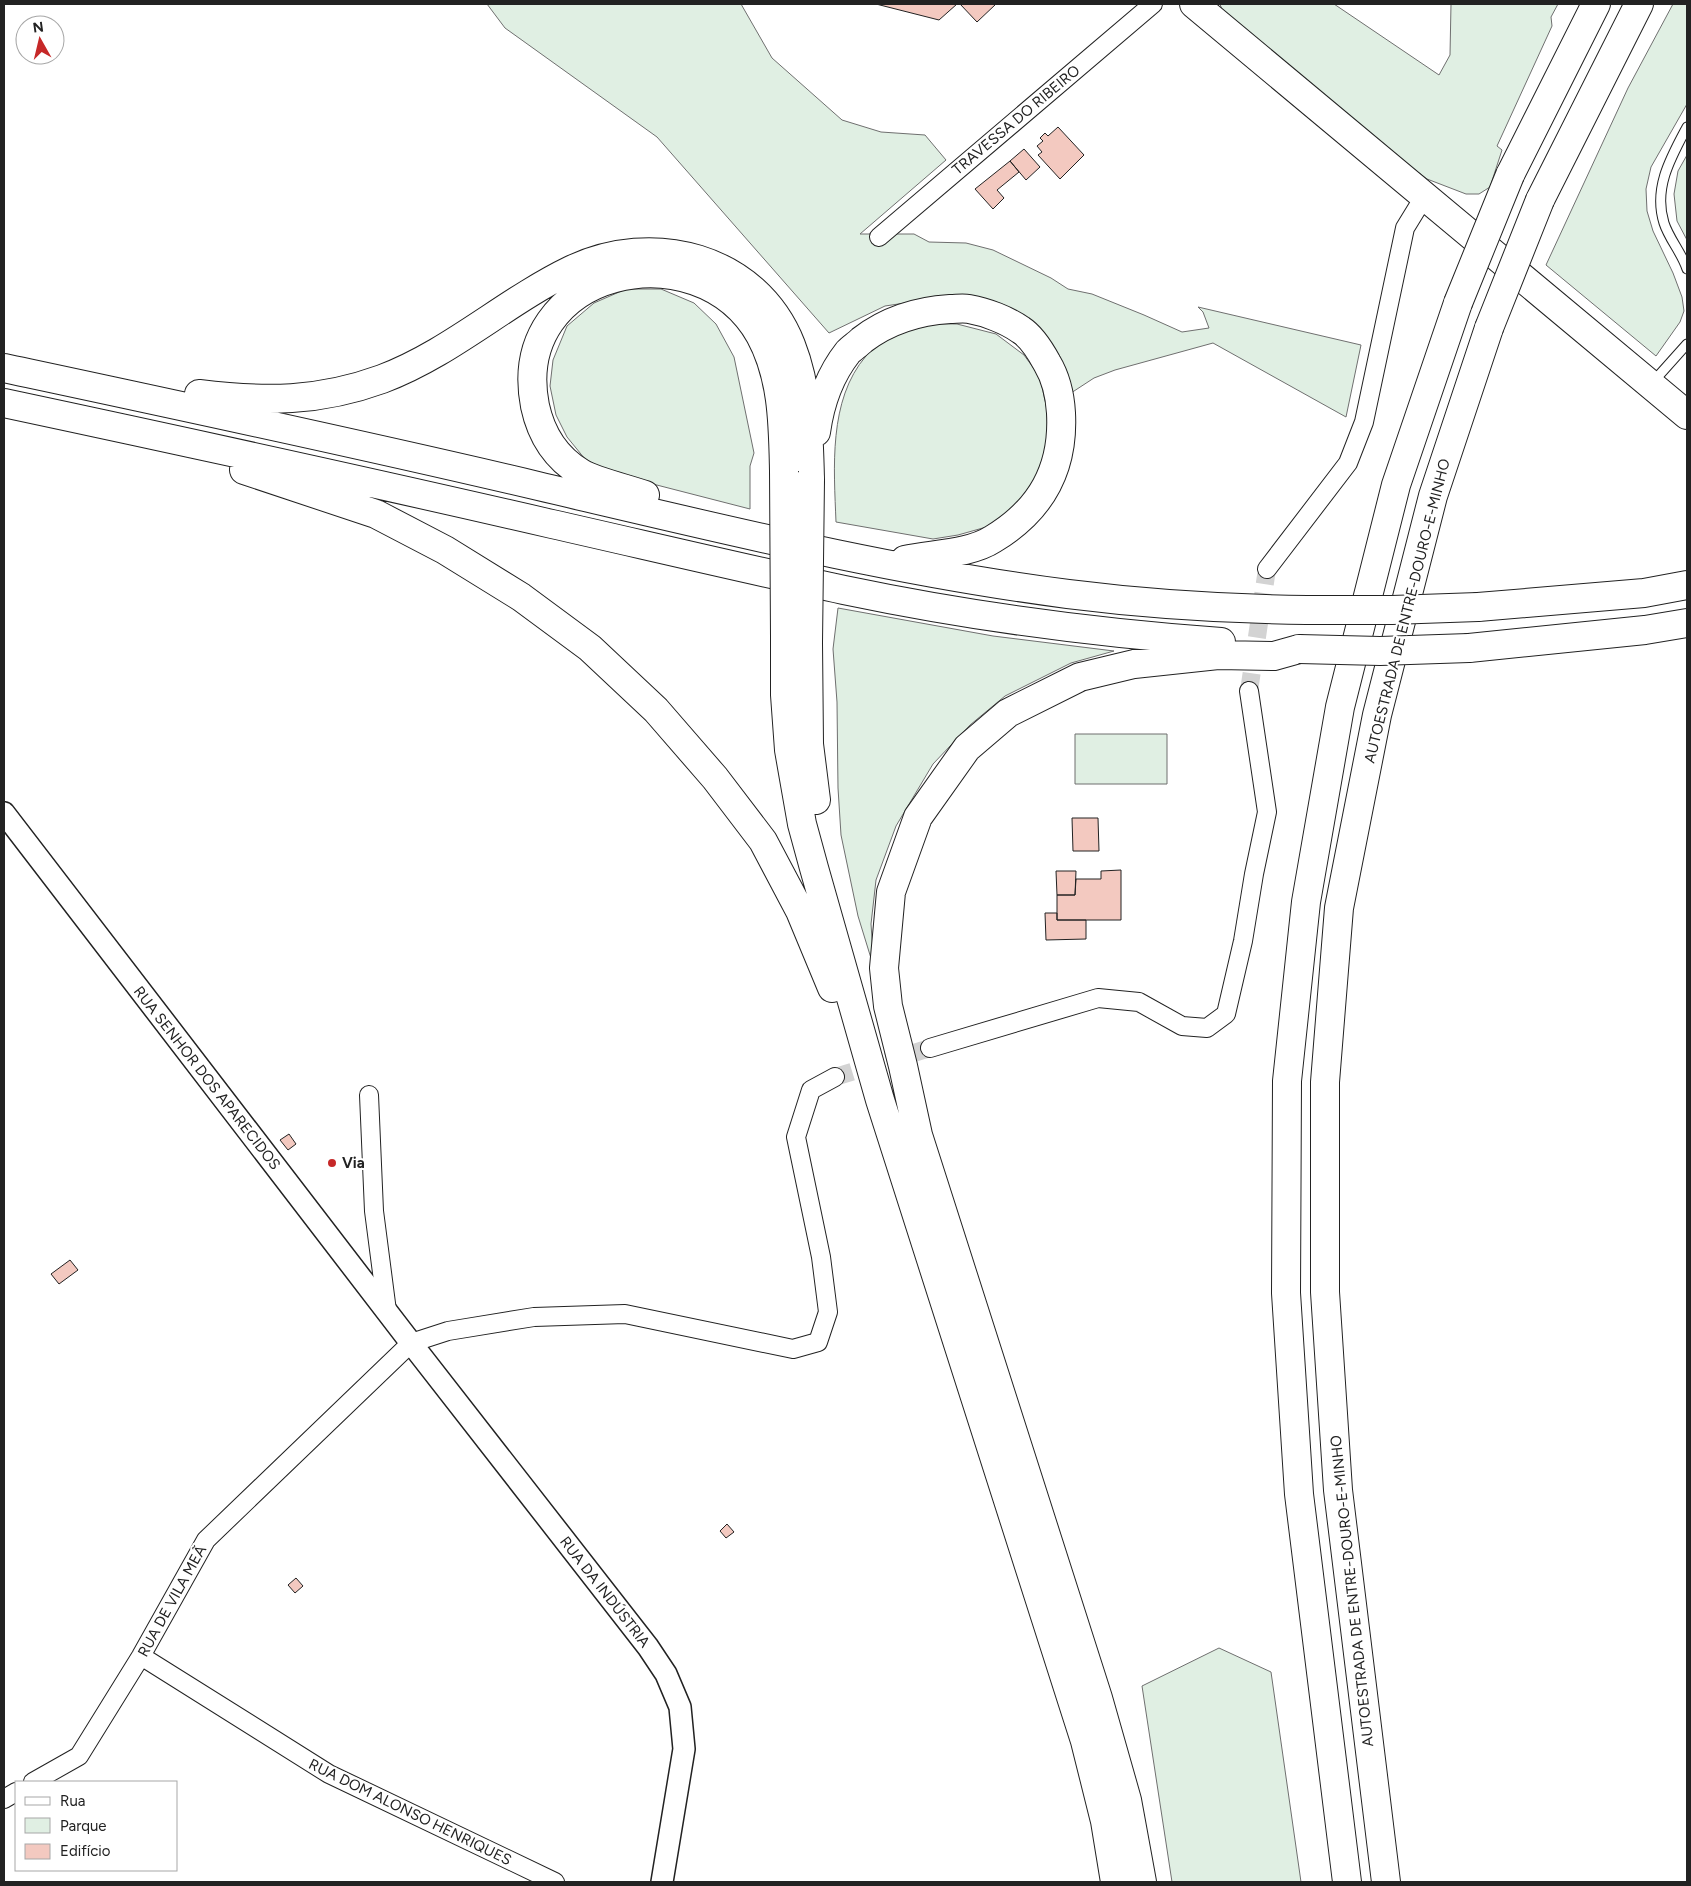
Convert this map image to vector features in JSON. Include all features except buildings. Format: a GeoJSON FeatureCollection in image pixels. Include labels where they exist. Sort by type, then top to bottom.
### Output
{"type":"FeatureCollection","features":[{"type":"Feature","properties":{"kind":"main road"},"geometry":{"type":"LineString","coordinates":[[1194,4],[1687,415]]}},
{"type":"Feature","properties":{"kind":"main road"},"geometry":{"type":"LineString","coordinates":[[1347,1882],[1299,1494],[1286,1293],[1286,1081],[1306,902],[1340,707],[1396,485],[1458,304],[1510,175],[1596,4]]}},
{"type":"Feature","properties":{"kind":"main road","name":"AUTOESTRADA DE ENTRE-DOURO-E-MINHO"},"geometry":{"type":"LineString","coordinates":[[1386,1882],[1338,1490],[1325,1292],[1325,1082],[1339,908],[1377,716],[1433,496],[1489,328],[1540,200],[1639,4]]}},
{"type":"Feature","properties":{"kind":"main road"},"geometry":{"type":"LineString","coordinates":[[123,393],[167,389],[242,399],[288,400],[336,393],[382,379],[426,359],[571,270],[596,260],[623,253],[647,251],[670,253],[693,257],[717,266],[738,278],[755,292],[782,325],[793,351],[803,385],[809,438],[810,480]]}},
{"type":"Feature","properties":{"kind":"main road"},"geometry":{"type":"LineString","coordinates":[[662,515],[654,498],[582,474],[564,460],[551,445],[536,412],[533,387],[534,363],[538,345],[546,329],[556,314],[570,300],[602,281],[620,275],[641,273],[679,277],[717,292],[735,304],[750,320],[760,335],[775,369],[784,432],[784,471],[796,639],[812,779],[819,819],[890,1069],[918,1135],[1098,1698],[1127,1800],[1142,1882]]}},
{"type":"Feature","properties":{"kind":"main road"},"geometry":{"type":"LineString","coordinates":[[887,564],[956,552],[992,540],[1020,520],[1042,493],[1056,466],[1062,434],[1060,404],[1054,375],[1040,351],[1023,331],[997,318],[968,309],[935,310],[906,315],[875,330],[849,351],[829,380],[819,411],[810,480],[796,639],[785,695],[789,750],[802,824],[880,1100],[1085,1741],[1106,1821],[1115,1882]]}},
{"type":"Feature","properties":{"kind":"main road"},"geometry":{"type":"LineString","coordinates":[[4,368],[370,447],[662,515],[887,564],[990,582],[1096,597],[1185,606],[1307,610],[1401,610],[1478,607],[1644,593],[1687,585]]}},
{"type":"Feature","properties":{"kind":"main road"},"geometry":{"type":"LineString","coordinates":[[4,403],[846,590],[918,604],[1157,638],[1300,649],[1380,651],[1469,648],[1645,630],[1687,623]]}},
{"type":"Feature","properties":{"kind":"main road"},"geometry":{"type":"LineString","coordinates":[[212,448],[222,463],[376,514],[445,550],[521,597],[590,648],[656,710],[716,778],[763,841],[800,911],[880,1100]]}},
{"type":"Feature","properties":{"kind":"main road"},"geometry":{"type":"LineString","coordinates":[[918,1135],[904,1066],[888,1006],[884,968],[891,892],[918,817],[967,748],[1008,713],[1080,677],[1134,664],[1218,656],[1274,656],[1300,649]]}},
{"type":"Feature","properties":{"kind":"street","name":"TRAVESSA DO RIBEIRO"},"geometry":{"type":"LineString","coordinates":[[880,237],[1153,4]]}},
{"type":"Feature","properties":{"kind":"street"},"geometry":{"type":"LineString","coordinates":[[1267,568],[1348,463],[1364,422],[1405,228],[1424,197]]}},
{"type":"Feature","properties":{"kind":"street"},"geometry":{"type":"LineString","coordinates":[[930,1048],[1098,998],[1139,1002],[1182,1026],[1207,1028],[1226,1014],[1243,941],[1267,812],[1249,691]]}},
{"type":"Feature","properties":{"kind":"street","name":"RUA SENHOR DOS APARECIDOS"},"geometry":{"type":"LineString","coordinates":[[4,813],[411,1343]]}},
{"type":"Feature","properties":{"kind":"street"},"geometry":{"type":"LineString","coordinates":[[411,1343],[448,1331],[534,1317],[625,1314],[793,1349],[818,1342],[828,1312],[820,1257],[796,1137],[811,1090],[835,1077]]}},
{"type":"Feature","properties":{"kind":"street"},"geometry":{"type":"LineString","coordinates":[[369,1095],[374,1211],[387,1311]]}},
{"type":"Feature","properties":{"kind":"street","name":"RUA DE VILA MEÃ"},"geometry":{"type":"LineString","coordinates":[[35,1781],[79,1756],[141,1656],[206,1540],[411,1343]]}},
{"type":"Feature","properties":{"kind":"street","name":"RUA DA INDÚSTRIA"},"geometry":{"type":"LineString","coordinates":[[411,1343],[648,1646],[666,1674],[680,1707],[684,1749],[662,1882]]}},
{"type":"Feature","properties":{"kind":"street","name":"RUA DOM ALONSO HENRIQUES"},"geometry":{"type":"LineString","coordinates":[[141,1656],[328,1774],[555,1882]]}},
{"type":"Feature","properties":{"kind":"street"},"geometry":{"type":"LineString","coordinates":[[4,1799],[15,1793]]}},
{"type":"Feature","properties":{"kind":"lane"},"geometry":{"type":"LineString","coordinates":[[1687,127],[1670,159],[1662,180],[1660,204],[1664,224],[1687,269]]}},
{"type":"Feature","properties":{"kind":"lane"},"geometry":{"type":"LineString","coordinates":[[1651,384],[1687,344]]}},
{"type":"Feature","properties":{"kind":"green space"},"geometry":{"type":"Polygon","coordinates":[[[487,4],[741,4],[772,58],[842,120],[881,132],[925,135],[946,160],[860,234],[914,234],[929,242],[966,243],[993,250],[1051,278],[1068,289],[1092,294],[1182,332],[1209,328],[1203,312],[1198,307],[1361,345],[1346,417],[1213,343],[1115,370],[1094,378],[1071,393],[1034,330],[932,299],[885,306],[829,333],[657,137],[505,28],[487,4]]]}},
{"type":"Feature","properties":{"kind":"green space"},"geometry":{"type":"Polygon","coordinates":[[[1220,4],[1334,4],[1439,75],[1450,55],[1451,4],[1558,4],[1551,17],[1552,26],[1497,146],[1502,150],[1490,187],[1479,194],[1466,194],[1427,179],[1283,70],[1223,13],[1220,4]]]}},
{"type":"Feature","properties":{"kind":"green space"},"geometry":{"type":"Polygon","coordinates":[[[1673,4],[1687,4],[1687,104],[1651,167],[1646,189],[1647,211],[1653,231],[1673,273],[1682,297],[1684,311],[1680,322],[1656,356],[1546,265],[1628,88],[1673,4]]]}},
{"type":"Feature","properties":{"kind":"green space"},"geometry":{"type":"Polygon","coordinates":[[[1687,155],[1687,240],[1677,221],[1674,194],[1678,171],[1687,155]]]}},
{"type":"Feature","properties":{"kind":"green space"},"geometry":{"type":"Polygon","coordinates":[[[626,289],[661,289],[694,303],[716,324],[734,357],[754,453],[750,466],[750,509],[614,474],[585,459],[567,437],[556,415],[550,386],[553,360],[567,326],[594,303],[626,289]]]}},
{"type":"Feature","properties":{"kind":"green space"},"geometry":{"type":"Polygon","coordinates":[[[957,324],[996,334],[1024,355],[1040,377],[1047,410],[1048,443],[1036,477],[1015,507],[990,526],[958,535],[933,539],[836,522],[834,480],[836,436],[839,414],[845,393],[854,374],[871,351],[892,338],[927,325],[957,324]]]}},
{"type":"Feature","properties":{"kind":"green space"},"geometry":{"type":"Polygon","coordinates":[[[838,608],[993,636],[1114,651],[1071,663],[1005,696],[970,725],[933,764],[896,826],[876,880],[871,924],[874,968],[858,916],[841,835],[838,788],[837,702],[833,649],[838,608]]]}},
{"type":"Feature","properties":{"kind":"green space"},"geometry":{"type":"Polygon","coordinates":[[[1075,734],[1167,734],[1167,784],[1075,784],[1075,734]]]}},
{"type":"Feature","properties":{"kind":"green space"},"geometry":{"type":"Polygon","coordinates":[[[1219,1648],[1271,1672],[1301,1882],[1172,1882],[1142,1686],[1219,1648]]]}},
{"type":"Feature","properties":{"kind":"tunnel"},"geometry":{"type":"LineString","coordinates":[[1249,691],[1267,569]]}},
{"type":"Feature","properties":{"kind":"tunnel"},"geometry":{"type":"LineString","coordinates":[[835,1077],[930,1048]]}},
{"type":"Feature","properties":{"kind":"place","name":"Via"},"geometry":{"type":"Point","coordinates":[332,1163]}}]}
